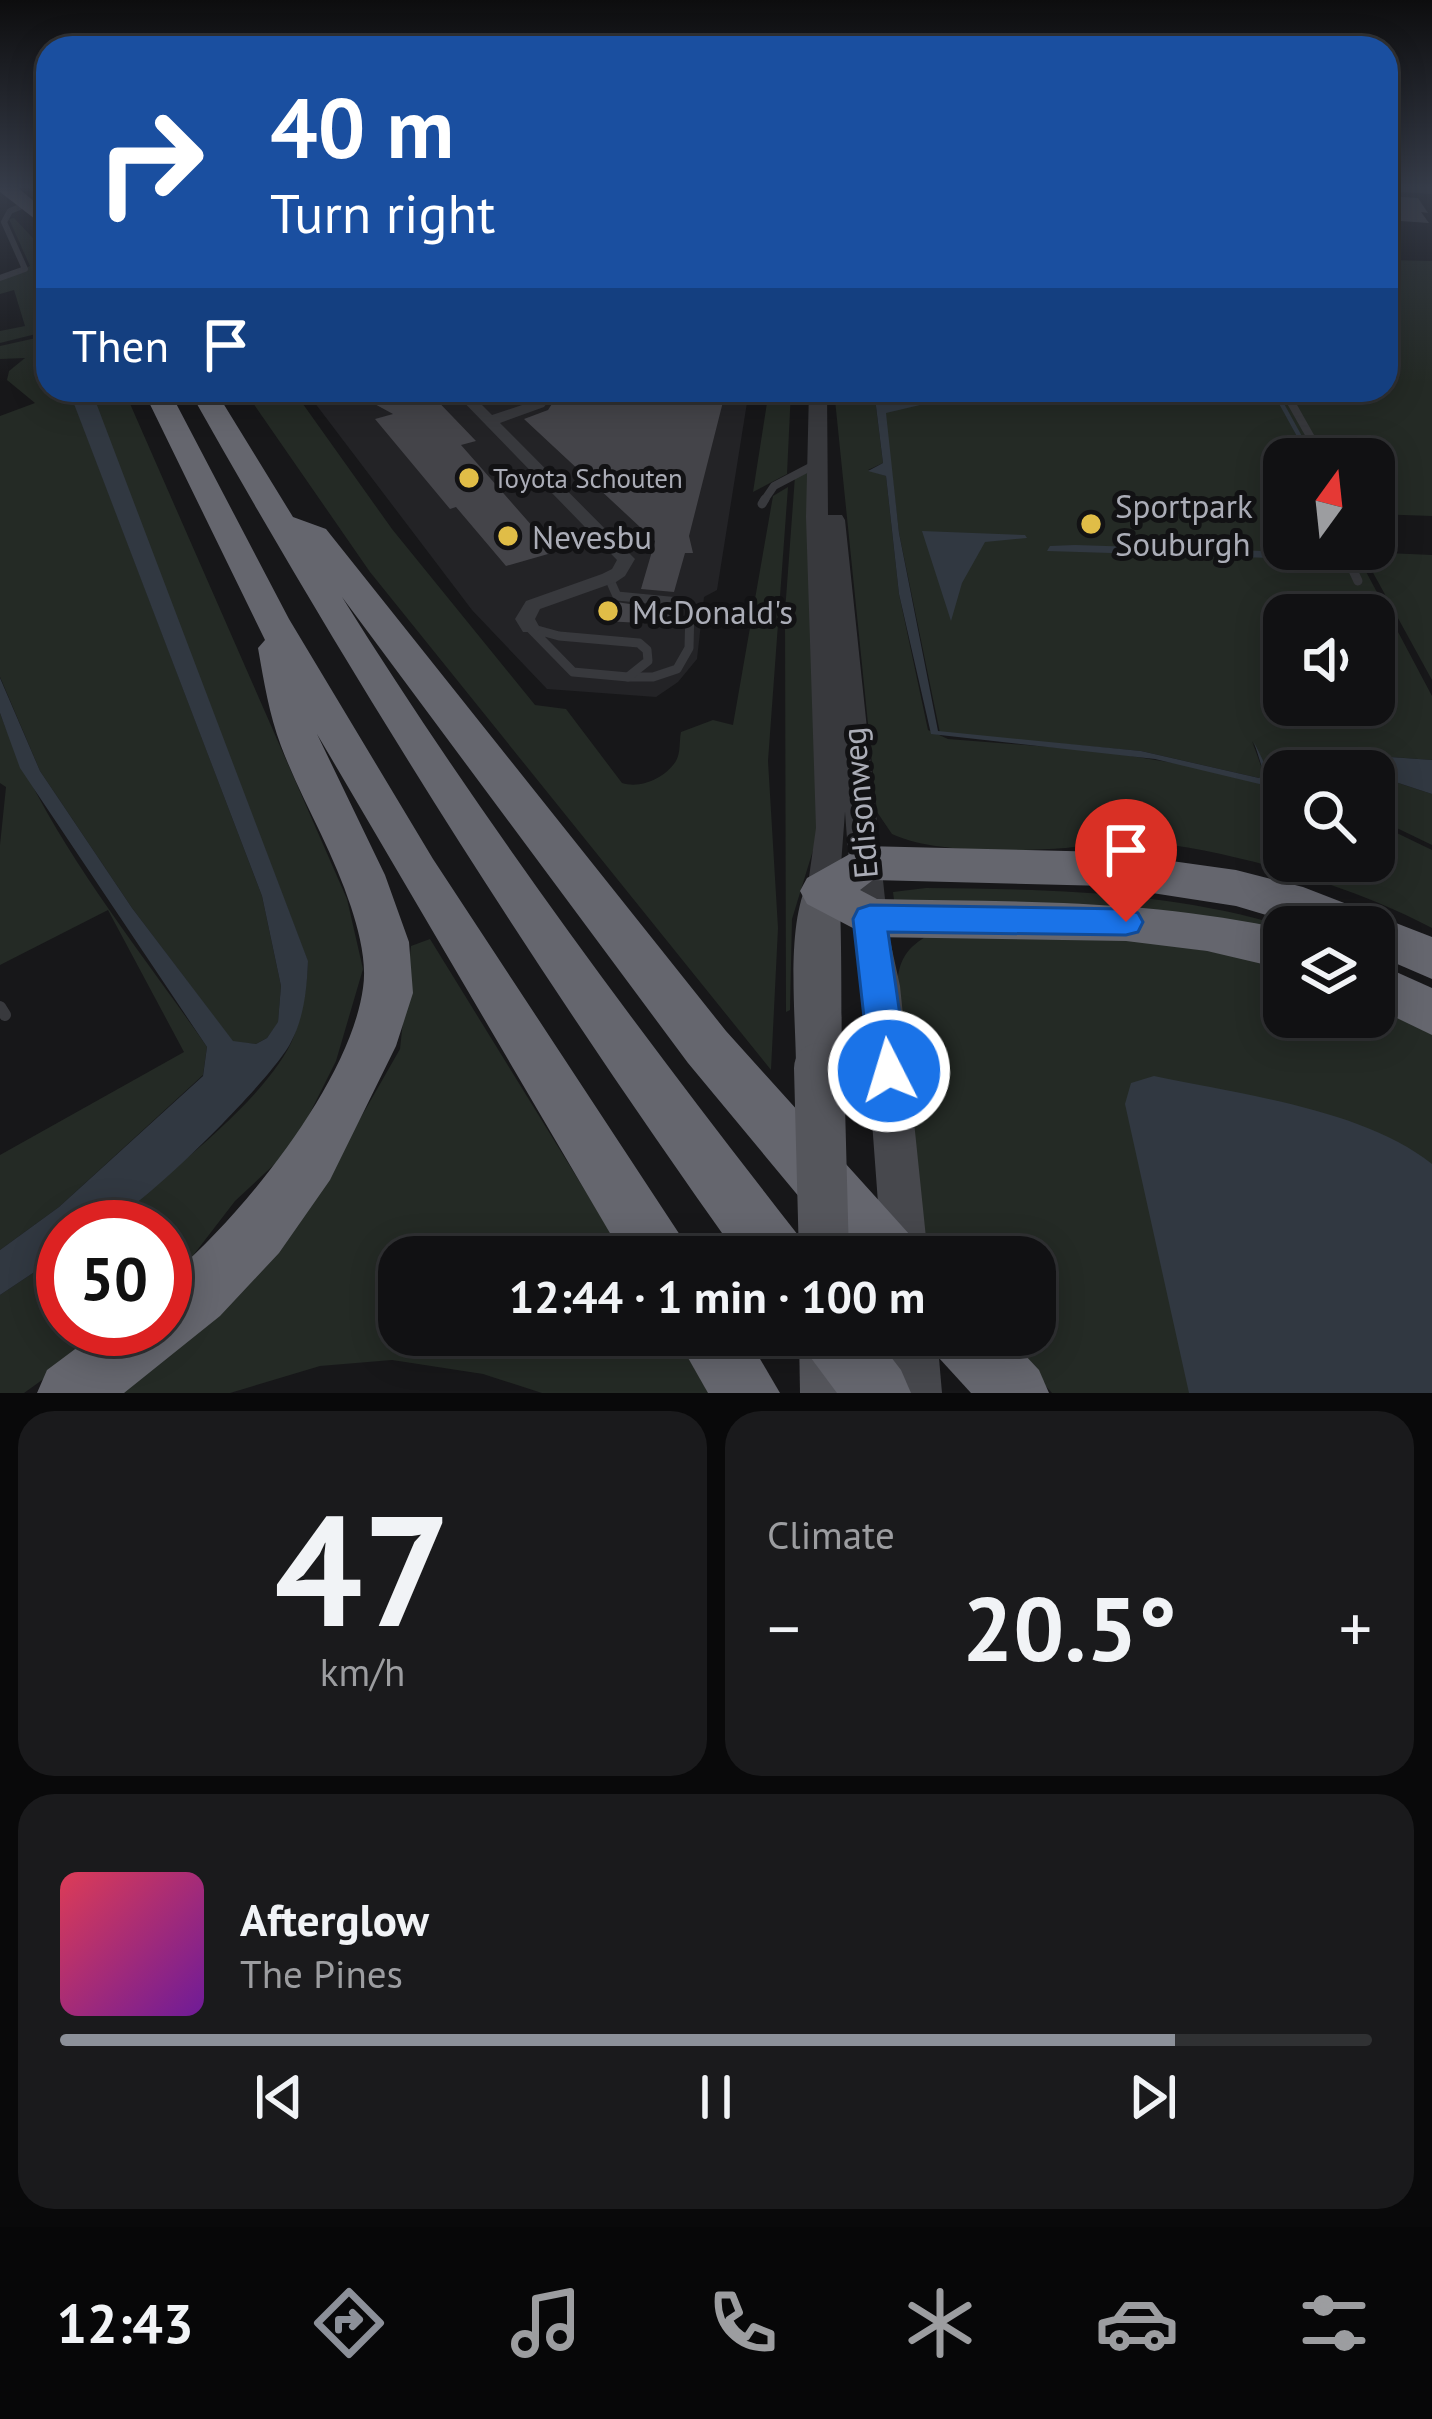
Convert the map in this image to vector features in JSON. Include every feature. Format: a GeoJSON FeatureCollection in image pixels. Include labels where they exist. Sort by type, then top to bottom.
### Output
{"type":"FeatureCollection","features":[{"type":"Feature","properties":{"kind":"highway"},"geometry":{"type":"LineString","coordinates":[[162,402],[272,619],[417,872],[645,1236]]}},
{"type":"Feature","properties":{"kind":"highway"},"geometry":{"type":"LineString","coordinates":[[209,402],[398,720],[761,1236]]}},
{"type":"Feature","properties":{"kind":"highway"},"geometry":{"type":"LineString","coordinates":[[271,510],[314,536],[707,1046],[860,1236]]}},
{"type":"Feature","properties":{"kind":"highway"},"geometry":{"type":"LineString","coordinates":[[192,1301],[297,1183],[346,1104],[378,1028],[390,978],[375,915],[289,712],[272,619]]}},
{"type":"Feature","properties":{"kind":"highway"},"geometry":{"type":"LineString","coordinates":[[1263,944],[1126,922],[870,919],[823,891],[864,863],[1158,874],[1302,906]]}},
{"type":"Feature","properties":{"kind":"highway"},"geometry":{"type":"LineString","coordinates":[[1395,942],[1432,959]]}},
{"type":"Feature","properties":{"kind":"highway"},"geometry":{"type":"LineString","coordinates":[[1395,993],[1432,1013]]}},
{"type":"Feature","properties":{"kind":"highway"},"geometry":{"type":"LineString","coordinates":[[70,1393],[120,1356]]}},
{"type":"Feature","properties":{"kind":"highway"},"geometry":{"type":"LineString","coordinates":[[721,1356],[747,1393]]}},
{"type":"Feature","properties":{"kind":"highway"},"geometry":{"type":"LineString","coordinates":[[847,1356],[878,1393]]}},
{"type":"Feature","properties":{"kind":"highway"},"geometry":{"type":"LineString","coordinates":[[956,1356],[983,1393]]}},
{"type":"Feature","properties":{"kind":"highway"},"geometry":{"type":"LineString","coordinates":[[982,1356],[1016,1393]]}},
{"type":"Feature","properties":{"kind":"main road","name":"Edisonweg"},"geometry":{"type":"LineString","coordinates":[[823,891],[818,935],[819,1068],[867,1236]]}},
{"type":"Feature","properties":{"kind":"main road","name":"Edisonweg"},"geometry":{"type":"LineString","coordinates":[[870,919],[897,1157],[875,1236]]}},
{"type":"Feature","properties":{"kind":"main road"},"geometry":{"type":"LineString","coordinates":[[828,1393],[829,1356]]}},
{"type":"Feature","properties":{"kind":"main road"},"geometry":{"type":"LineString","coordinates":[[913,1356],[916,1393]]}},
{"type":"Feature","properties":{"kind":"street"},"geometry":{"type":"LineString","coordinates":[[471,402],[626,559],[620,572],[609,578],[539,601],[526,614],[530,628]]}},
{"type":"Feature","properties":{"kind":"street"},"geometry":{"type":"LineString","coordinates":[[490,421],[540,402]]}},
{"type":"Feature","properties":{"kind":"street","name":"Edisonweg"},"geometry":{"type":"LineString","coordinates":[[819,405],[816,464],[831,829],[823,891]]}},
{"type":"Feature","properties":{"kind":"street","name":"Edisonweg"},"geometry":{"type":"LineString","coordinates":[[819,405],[837,546],[870,919]]}},
{"type":"Feature","properties":{"kind":"lane"},"geometry":{"type":"LineString","coordinates":[[0,278],[25,268],[18,252]]}},
{"type":"Feature","properties":{"kind":"lane"},"geometry":{"type":"LineString","coordinates":[[1291,402],[1311,438]]}},
{"type":"Feature","properties":{"kind":"lane"},"geometry":{"type":"LineString","coordinates":[[763,504],[774,486],[816,464]]}},
{"type":"Feature","properties":{"kind":"lane"},"geometry":{"type":"LineString","coordinates":[[1353,570],[1358,580]]}},
{"type":"Feature","properties":{"kind":"lane"},"geometry":{"type":"LineString","coordinates":[[530,628],[571,671],[660,680],[679,670],[688,655],[690,608],[679,602],[617,596],[609,578]]}},
{"type":"Feature","properties":{"kind":"lane"},"geometry":{"type":"LineString","coordinates":[[530,628],[559,636],[639,643],[647,650],[648,661],[628,677]]}},
{"type":"Feature","properties":{"kind":"shaded area"},"geometry":{"type":"Polygon","coordinates":[[[24,252],[36,252],[36,334],[0,343],[0,331],[25,326],[14,290],[0,294],[0,280],[30,266],[24,252]]]}},
{"type":"Feature","properties":{"kind":"shaded area","name":"Sportpark Souburgh"},"geometry":{"type":"Polygon","coordinates":[[[1398,260],[1432,261],[1432,516],[1395,515],[1395,438],[1263,438],[1263,570],[1365,570],[1378,594],[1263,594],[1263,726],[1395,726],[1395,626],[1432,696],[1432,760],[1395,757],[1395,750],[1263,750],[1263,762],[1252,741],[1263,771],[1259,778],[1141,751],[940,733],[899,533],[883,402],[1398,402],[1398,260]]]}},
{"type":"Feature","properties":{"kind":"shaded area"},"geometry":{"type":"Polygon","coordinates":[[[36,338],[36,402],[74,402],[262,896],[281,986],[278,1023],[256,1044],[233,1042],[132,908],[40,771],[0,677],[0,416],[35,403],[7,380],[9,371],[25,358],[0,359],[0,346],[36,338]]]}},
{"type":"Feature","properties":{"kind":"shaded area"},"geometry":{"type":"Polygon","coordinates":[[[73,402],[96,402],[308,961],[302,1013],[291,1042],[259,1085],[172,1173],[140,1200],[67,1200],[203,1076],[207,1047],[20,768],[0,713],[0,678],[40,771],[132,908],[233,1041],[256,1044],[267,1038],[278,1022],[281,986],[262,896],[73,402]]]}},
{"type":"Feature","properties":{"kind":"shaded area"},"geometry":{"type":"Polygon","coordinates":[[[94,402],[129,402],[347,899],[363,969],[336,1061],[293,1147],[235,1201],[192,1257],[192,1200],[135,1200],[208,1139],[261,1086],[294,1036],[308,962],[94,402]]]}},
{"type":"Feature","properties":{"kind":"shaded area"},"geometry":{"type":"Polygon","coordinates":[[[252,402],[302,402],[392,529],[535,705],[566,709],[622,783],[652,781],[676,761],[681,732],[713,720],[733,725],[773,496],[788,487],[768,761],[778,928],[771,1070],[370,572],[252,402]]]}},
{"type":"Feature","properties":{"kind":"shaded area"},"geometry":{"type":"Polygon","coordinates":[[[314,402],[747,402],[717,590],[704,597],[697,659],[678,682],[656,697],[547,689],[472,610],[314,402]]]}},
{"type":"Feature","properties":{"kind":"shaded area"},"geometry":{"type":"Polygon","coordinates":[[[767,402],[790,402],[787,474],[753,492],[767,402]]]}},
{"type":"Feature","properties":{"kind":"shaded area"},"geometry":{"type":"Polygon","coordinates":[[[835,402],[875,402],[883,463],[868,470],[886,476],[899,594],[928,730],[948,739],[1101,751],[1198,767],[1263,784],[1263,865],[1131,840],[1066,848],[977,850],[930,845],[892,834],[877,812],[835,402]]]}},
{"type":"Feature","properties":{"kind":"shaded area"},"geometry":{"type":"Polygon","coordinates":[[[875,402],[933,402],[886,413],[899,533],[938,731],[1141,751],[1259,778],[1263,775],[1263,785],[1155,759],[931,734],[899,594],[886,476],[868,471],[883,463],[875,402]]]}},
{"type":"Feature","properties":{"kind":"shaded area"},"geometry":{"type":"Polygon","coordinates":[[[808,470],[818,834],[792,919],[790,1010],[786,1012],[785,612],[795,476],[808,470]]]}},
{"type":"Feature","properties":{"kind":"shaded area"},"geometry":{"type":"Polygon","coordinates":[[[922,531],[1027,538],[985,542],[962,583],[951,621],[922,531]]]}},
{"type":"Feature","properties":{"kind":"shaded area"},"geometry":{"type":"Polygon","coordinates":[[[1050,546],[1263,551],[1263,558],[1047,551],[1050,546]]]}},
{"type":"Feature","properties":{"kind":"shaded area"},"geometry":{"type":"Polygon","coordinates":[[[1395,553],[1432,555],[1432,680],[1395,613],[1395,594],[1385,594],[1372,570],[1395,570],[1395,553]]]}},
{"type":"Feature","properties":{"kind":"shaded area"},"geometry":{"type":"Polygon","coordinates":[[[0,713],[66,844],[207,1047],[203,1075],[67,1200],[36,1200],[36,1224],[0,1250],[0,1155],[184,1052],[108,910],[0,965],[0,845],[6,787],[0,783],[0,713]]]}},
{"type":"Feature","properties":{"kind":"shaded area"},"geometry":{"type":"Polygon","coordinates":[[[1395,757],[1432,760],[1432,794],[1395,782],[1395,757]]]}},
{"type":"Feature","properties":{"kind":"shaded area"},"geometry":{"type":"Polygon","coordinates":[[[1395,782],[1432,794],[1432,845],[1395,827],[1395,782]]]}},
{"type":"Feature","properties":{"kind":"shaded area"},"geometry":{"type":"Polygon","coordinates":[[[1395,832],[1432,850],[1432,928],[1395,906],[1321,882],[1395,882],[1395,832]]]}},
{"type":"Feature","properties":{"kind":"shaded area"},"geometry":{"type":"Polygon","coordinates":[[[926,888],[1063,891],[1154,899],[1263,920],[1263,937],[894,900],[893,892],[926,888]]]}},
{"type":"Feature","properties":{"kind":"shaded area"},"geometry":{"type":"Polygon","coordinates":[[[925,937],[1130,938],[1263,960],[1263,1038],[1395,1038],[1395,1008],[1432,1030],[1432,1393],[1052,1393],[1018,1356],[1056,1356],[1056,1236],[925,1236],[897,985],[899,969],[912,947],[925,937]]]}},
{"type":"Feature","properties":{"kind":"shaded area"},"geometry":{"type":"Polygon","coordinates":[[[430,939],[613,1236],[378,1236],[378,1356],[687,1356],[710,1393],[542,1393],[483,1374],[392,1360],[320,1366],[230,1393],[101,1393],[154,1356],[192,1356],[192,1321],[308,1210],[400,1049],[411,946],[430,939]]]}},
{"type":"Feature","properties":{"kind":"shaded area"},"geometry":{"type":"Polygon","coordinates":[[[1154,1076],[1336,1117],[1404,1145],[1432,1164],[1432,1393],[1189,1393],[1125,1104],[1131,1083],[1154,1076]]]}},
{"type":"Feature","properties":{"kind":"shaded area"},"geometry":{"type":"Polygon","coordinates":[[[36,1224],[36,1271],[0,1295],[0,1250],[36,1224]]]}},
{"type":"Feature","properties":{"kind":"shaded area"},"geometry":{"type":"Polygon","coordinates":[[[36,1271],[36,1356],[75,1356],[24,1393],[0,1393],[0,1295],[36,1271]]]}},
{"type":"Feature","properties":{"kind":"building"},"geometry":{"type":"Polygon","coordinates":[[[371,402],[439,402],[476,441],[461,445],[555,552],[506,566],[456,507],[450,509],[375,419],[393,414],[371,402]]]}},
{"type":"Feature","properties":{"kind":"building"},"geometry":{"type":"Polygon","coordinates":[[[553,402],[723,402],[689,536],[693,553],[685,553],[674,592],[641,589],[655,541],[524,419],[548,410],[553,402]]]}},
{"type":"Feature","properties":{"kind":"building"},"geometry":{"type":"Polygon","coordinates":[[[610,601],[676,611],[681,613],[679,625],[604,621],[610,601]]]}},
{"type":"Feature","properties":{"kind":"waterway"},"geometry":{"type":"LineString","coordinates":[[1281,402],[1300,438]]}},
{"type":"Feature","properties":{"kind":"place","name":"Toyota Schouten"},"geometry":{"type":"Point","coordinates":[469,478]}},
{"type":"Feature","properties":{"kind":"place","name":"Sportpark Souburgh"},"geometry":{"type":"Point","coordinates":[1091,524]}},
{"type":"Feature","properties":{"kind":"place","name":"Nevesbu"},"geometry":{"type":"Point","coordinates":[508,536]}},
{"type":"Feature","properties":{"kind":"place","name":"McDonald's"},"geometry":{"type":"Point","coordinates":[608,611]}},
{"type":"Feature","properties":{"kind":"route"},"geometry":{"type":"LineString","coordinates":[[889,1071],[870,919],[1126,922]]}}]}
